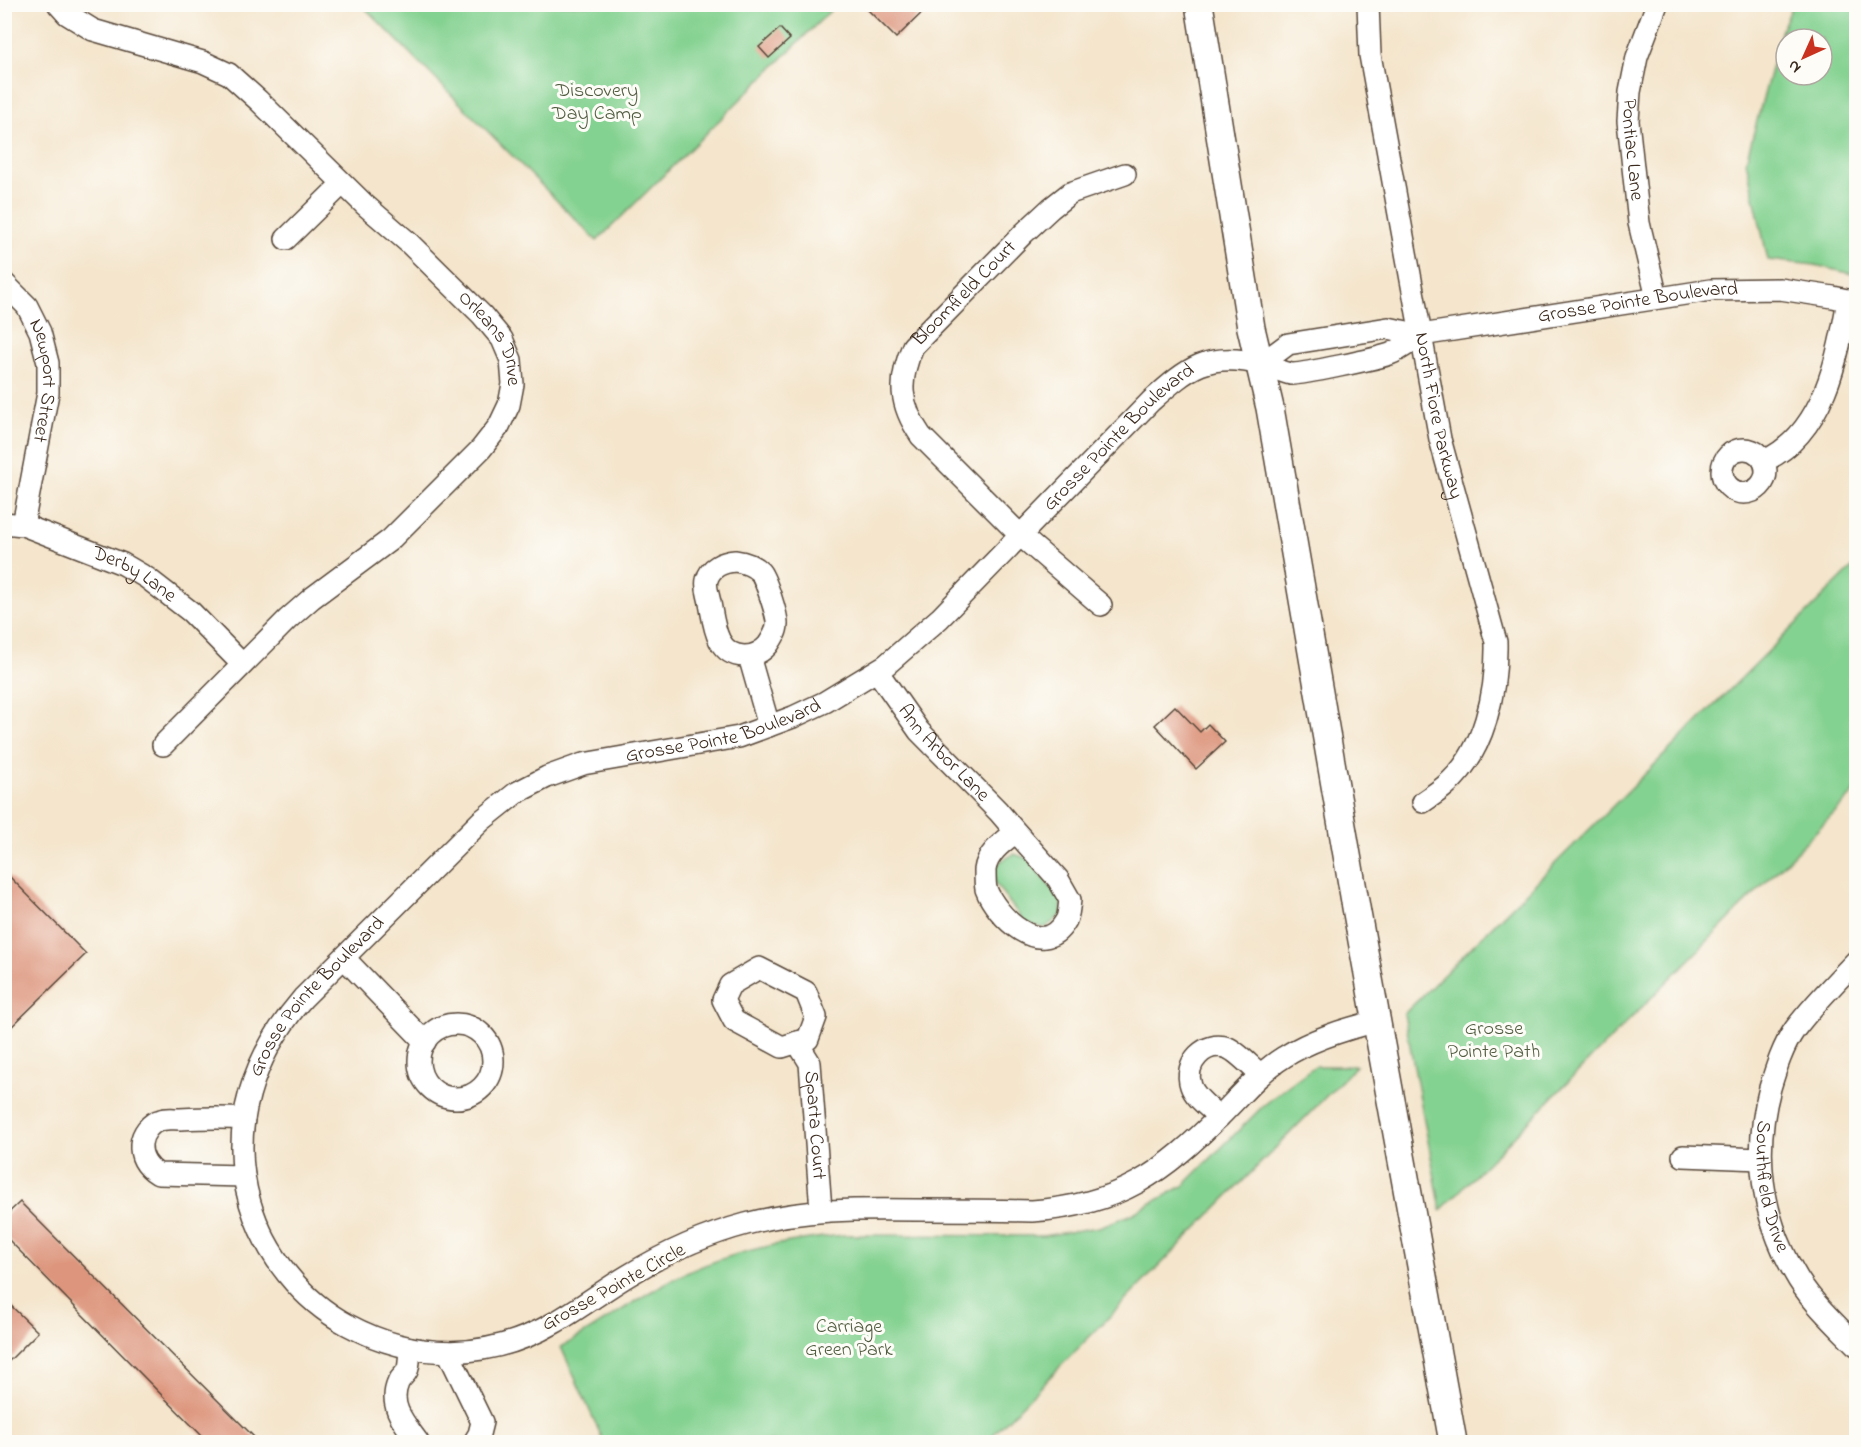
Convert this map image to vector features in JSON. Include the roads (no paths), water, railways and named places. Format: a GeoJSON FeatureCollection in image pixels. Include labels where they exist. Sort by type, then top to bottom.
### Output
{"type":"FeatureCollection","features":[{"type":"Feature","properties":{"kind":"main road"},"geometry":{"type":"LineString","coordinates":[[1199,4],[1251,328],[1261,364],[1453,1443]]}},
{"type":"Feature","properties":{"kind":"street","name":"Orleans Drive"},"geometry":{"type":"LineString","coordinates":[[58,4],[67,14],[93,30],[203,62],[228,74],[258,100],[342,184],[410,243],[482,315],[502,339],[511,360],[513,384],[509,405],[499,426],[481,449],[390,540],[312,598],[242,664],[163,745]]}},
{"type":"Feature","properties":{"kind":"street","name":"North Fiore Parkway"},"geometry":{"type":"LineString","coordinates":[[1368,4],[1370,54],[1440,439],[1492,624],[1497,656],[1490,702],[1475,748],[1447,785],[1423,802]]}},
{"type":"Feature","properties":{"kind":"street","name":"Pontiac Lane"},"geometry":{"type":"LineString","coordinates":[[1657,4],[1637,57],[1630,92],[1628,121],[1639,223],[1657,298]]}},
{"type":"Feature","properties":{"kind":"street","name":"Bloomfield Court"},"geometry":{"type":"LineString","coordinates":[[1101,605],[1022,536],[921,436],[909,419],[902,391],[904,366],[913,346],[1051,208],[1070,193],[1125,174]]}},
{"type":"Feature","properties":{"kind":"street"},"geometry":{"type":"LineString","coordinates":[[286,239],[342,184]]}},
{"type":"Feature","properties":{"kind":"street","name":"Newport Street"},"geometry":{"type":"LineString","coordinates":[[4,283],[27,306],[40,332],[48,363],[48,393],[14,524]]}},
{"type":"Feature","properties":{"kind":"street","name":"Grosse Pointe Boulevard"},"geometry":{"type":"LineString","coordinates":[[1261,364],[1288,344],[1388,328],[1421,335],[1712,290],[1780,289],[1852,301]]}},
{"type":"Feature","properties":{"kind":"street"},"geometry":{"type":"LineString","coordinates":[[1764,461],[1791,442],[1807,426],[1831,373],[1852,301]]}},
{"type":"Feature","properties":{"kind":"street","name":"Grosse Pointe Boulevard"},"geometry":{"type":"LineString","coordinates":[[243,1144],[244,1119],[251,1086],[262,1056],[279,1028],[303,998],[481,821],[516,793],[547,777],[584,764],[739,736],[769,726],[825,702],[877,671],[940,618],[1151,401],[1175,379],[1205,362],[1227,359],[1261,364],[1293,374],[1391,354],[1421,335]]}},
{"type":"Feature","properties":{"kind":"street","name":"Derby Lane"},"geometry":{"type":"LineString","coordinates":[[14,524],[123,564],[147,578],[191,612],[242,664]]}},
{"type":"Feature","properties":{"kind":"street"},"geometry":{"type":"LineString","coordinates":[[749,656],[769,726]]}},
{"type":"Feature","properties":{"kind":"street","name":"Ann Arbor Lane"},"geometry":{"type":"LineString","coordinates":[[877,671],[919,731],[998,811],[1058,879],[1070,900],[1066,922],[1052,935],[1038,938],[1020,931],[1000,911],[986,888],[985,869],[993,850],[1016,832]]}},
{"type":"Feature","properties":{"kind":"street"},"geometry":{"type":"LineString","coordinates":[[344,958],[425,1042]]}},
{"type":"Feature","properties":{"kind":"street","name":"Southfield Drive"},"geometry":{"type":"LineString","coordinates":[[1857,961],[1831,986],[1794,1030],[1775,1068],[1764,1109],[1760,1145],[1766,1205],[1779,1243],[1795,1275],[1819,1307],[1857,1344]]}},
{"type":"Feature","properties":{"kind":"street","name":"Grosse Pointe Circle"},"geometry":{"type":"LineString","coordinates":[[243,1144],[244,1176],[253,1213],[274,1257],[317,1304],[339,1320],[393,1345],[448,1352],[468,1352],[533,1334],[555,1323],[660,1258],[715,1234],[777,1217],[821,1210],[1032,1211],[1085,1204],[1136,1185],[1163,1167],[1188,1148],[1261,1075],[1283,1058],[1309,1044],[1351,1028],[1378,1021]]}},
{"type":"Feature","properties":{"kind":"street","name":"Sparta Court"},"geometry":{"type":"LineString","coordinates":[[797,1042],[810,1063],[821,1210]]}},
{"type":"Feature","properties":{"kind":"street"},"geometry":{"type":"LineString","coordinates":[[1219,1117],[1195,1094],[1191,1085],[1190,1066],[1195,1058],[1210,1047],[1229,1049],[1261,1075]]}},
{"type":"Feature","properties":{"kind":"street"},"geometry":{"type":"LineString","coordinates":[[244,1119],[213,1117],[160,1120],[144,1133],[141,1142],[144,1161],[158,1174],[244,1176]]}},
{"type":"Feature","properties":{"kind":"street"},"geometry":{"type":"LineString","coordinates":[[1683,1156],[1761,1159]]}},
{"type":"Feature","properties":{"kind":"street"},"geometry":{"type":"LineString","coordinates":[[410,1348],[407,1371],[399,1380],[395,1391],[395,1403],[399,1415],[418,1443]]}},
{"type":"Feature","properties":{"kind":"street"},"geometry":{"type":"LineString","coordinates":[[448,1352],[482,1422],[474,1443]]}},
{"type":"Feature","properties":{"kind":"park label","name":"Discovery Day Camp"},"geometry":{"type":"Point","coordinates":[597,102]}},
{"type":"Feature","properties":{"kind":"park label","name":"Grosse Pointe Path"},"geometry":{"type":"Point","coordinates":[1494,1040]}},
{"type":"Feature","properties":{"kind":"park label","name":"Carriage Green Park"},"geometry":{"type":"Point","coordinates":[849,1338]}}]}
